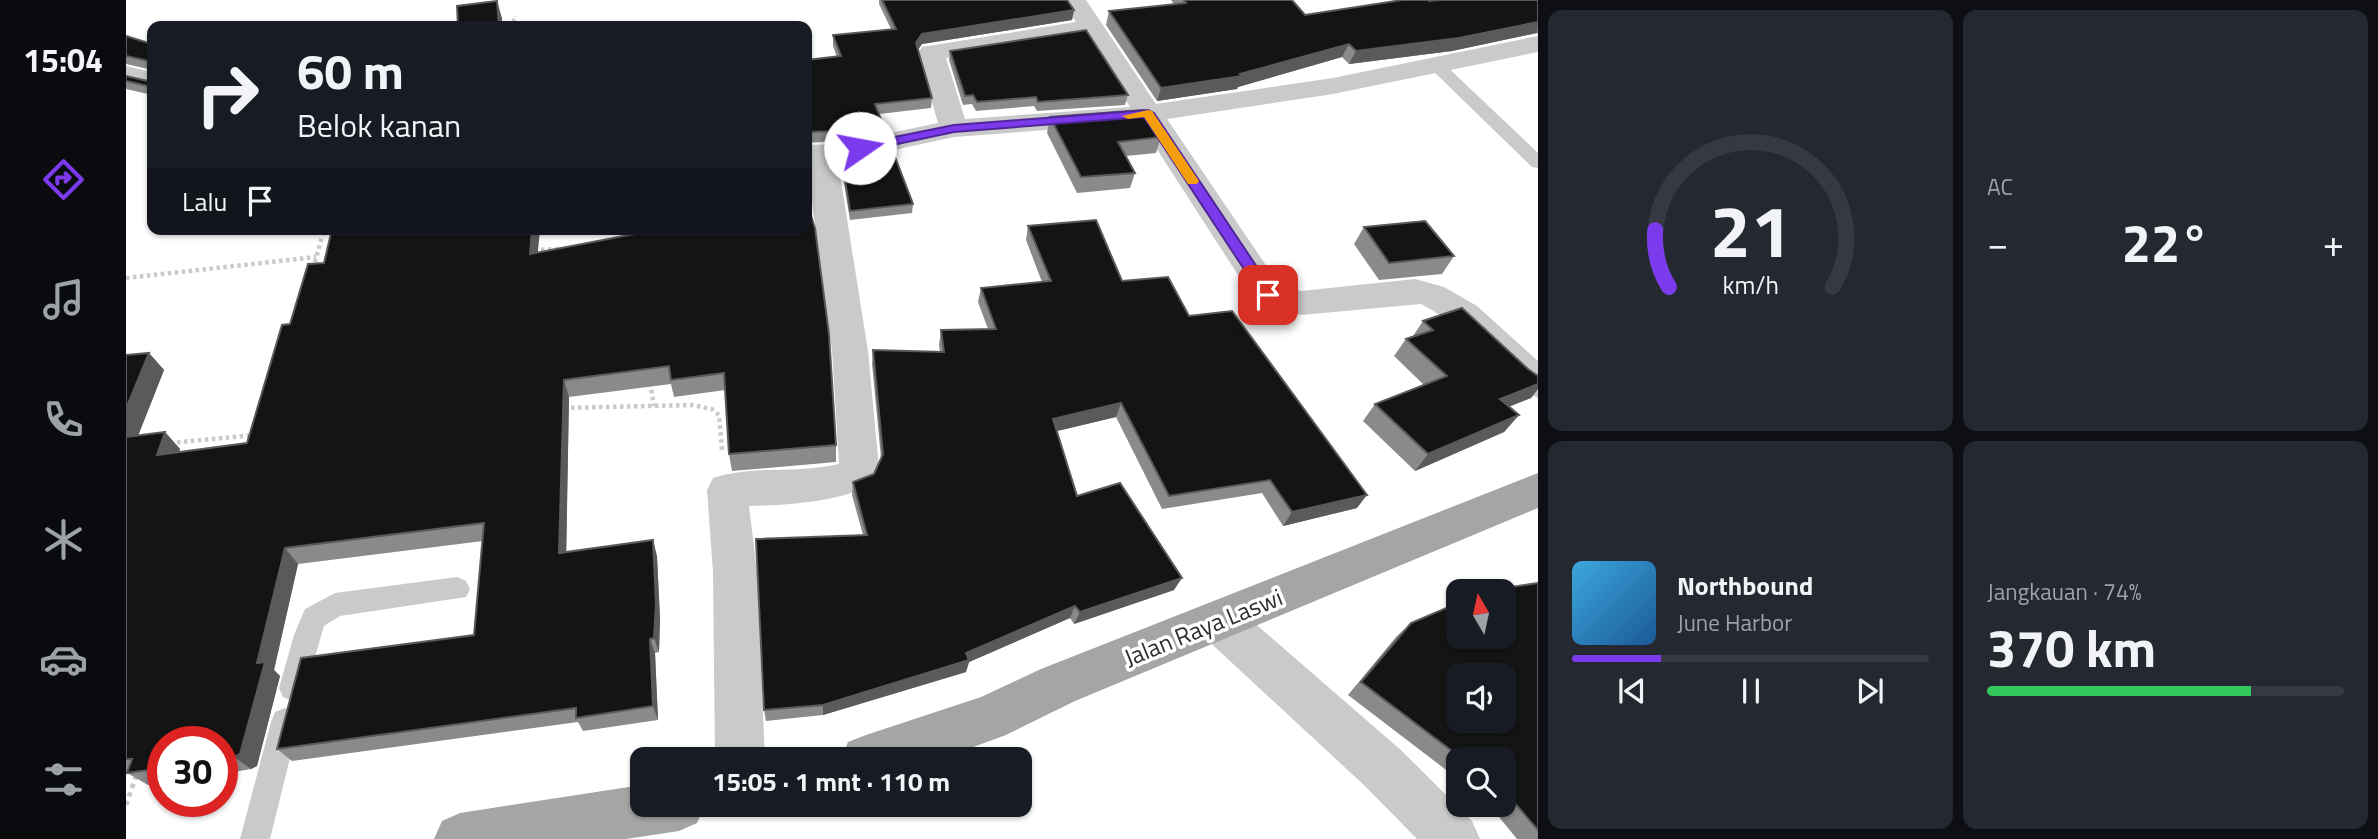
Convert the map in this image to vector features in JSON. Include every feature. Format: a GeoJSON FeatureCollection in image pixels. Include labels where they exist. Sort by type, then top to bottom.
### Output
{"type":"FeatureCollection","features":[{"type":"Feature","properties":{"kind":"main road","name":"Jalan Raya Laswi"},"geometry":{"type":"LineString","coordinates":[[904,747],[989,718],[1058,685],[1538,490]]}},
{"type":"Feature","properties":{"kind":"main road"},"geometry":{"type":"LineString","coordinates":[[460,839],[630,813]]}},
{"type":"Feature","properties":{"kind":"street"},"geometry":{"type":"LineString","coordinates":[[1074,0],[1268,295],[1301,303],[1415,291],[1430,293],[1453,304],[1538,384]]}},
{"type":"Feature","properties":{"kind":"street"},"geometry":{"type":"LineString","coordinates":[[954,128],[931,53],[1092,27]]}},
{"type":"Feature","properties":{"kind":"street"},"geometry":{"type":"LineString","coordinates":[[740,747],[735,572],[727,490],[829,483],[850,478],[857,474],[859,468],[850,357],[814,155],[954,128],[1148,113],[1333,86],[1538,44]]}},
{"type":"Feature","properties":{"kind":"street"},"geometry":{"type":"LineString","coordinates":[[126,74],[147,79]]}},
{"type":"Feature","properties":{"kind":"street"},"geometry":{"type":"LineString","coordinates":[[1219,621],[1384,769],[1454,839]]}},
{"type":"Feature","properties":{"kind":"lane"},"geometry":{"type":"LineString","coordinates":[[1436,64],[1538,163]]}},
{"type":"Feature","properties":{"kind":"lane"},"geometry":{"type":"LineString","coordinates":[[255,839],[307,635],[314,618],[335,605],[457,589]]}},
{"type":"Feature","properties":{"kind":"path"},"geometry":{"type":"LineString","coordinates":[[514,21],[515,16]]}},
{"type":"Feature","properties":{"kind":"path"},"geometry":{"type":"LineString","coordinates":[[309,280],[322,235]]}},
{"type":"Feature","properties":{"kind":"path"},"geometry":{"type":"LineString","coordinates":[[529,250],[570,248]]}},
{"type":"Feature","properties":{"kind":"path"},"geometry":{"type":"LineString","coordinates":[[126,278],[316,257]]}},
{"type":"Feature","properties":{"kind":"path"},"geometry":{"type":"LineString","coordinates":[[313,269],[326,268]]}},
{"type":"Feature","properties":{"kind":"path"},"geometry":{"type":"LineString","coordinates":[[650,379],[654,406]]}},
{"type":"Feature","properties":{"kind":"path"},"geometry":{"type":"LineString","coordinates":[[551,409],[692,405],[712,409],[719,415],[727,490]]}},
{"type":"Feature","properties":{"kind":"path"},"geometry":{"type":"LineString","coordinates":[[158,444],[258,435],[253,447]]}},
{"type":"Feature","properties":{"kind":"path"},"geometry":{"type":"LineString","coordinates":[[126,804],[139,766]]}},
{"type":"Feature","properties":{"kind":"building"},"geometry":{"type":"Polygon","coordinates":[[[882,0],[1067,0],[1074,10],[922,34],[916,43],[932,98],[875,104],[882,122],[837,131],[812,132],[812,59],[841,56],[833,35],[896,29],[882,0]]]}},
{"type":"Feature","properties":{"kind":"building"},"geometry":{"type":"Polygon","coordinates":[[[1184,0],[1292,0],[1305,15],[1402,0],[1538,0],[1538,22],[1459,38],[1356,51],[1349,44],[1240,74],[1242,76],[1161,88],[1109,11],[1186,3],[1184,0]]]}},
{"type":"Feature","properties":{"kind":"building"},"geometry":{"type":"Polygon","coordinates":[[[497,1],[499,21],[458,21],[457,6],[497,1]]]}},
{"type":"Feature","properties":{"kind":"building"},"geometry":{"type":"Polygon","coordinates":[[[1086,30],[1128,95],[1038,102],[1036,97],[977,102],[973,95],[965,96],[950,51],[1086,30]]]}},
{"type":"Feature","properties":{"kind":"building"},"geometry":{"type":"Polygon","coordinates":[[[126,36],[147,42],[147,61],[126,56],[126,36]]]}},
{"type":"Feature","properties":{"kind":"building"},"geometry":{"type":"Polygon","coordinates":[[[126,76],[147,81],[147,86],[126,81],[126,76]]]}},
{"type":"Feature","properties":{"kind":"building"},"geometry":{"type":"Polygon","coordinates":[[[1143,110],[1161,137],[1118,142],[1135,173],[1081,177],[1050,117],[1143,110]]]}},
{"type":"Feature","properties":{"kind":"building"},"geometry":{"type":"Polygon","coordinates":[[[890,144],[913,204],[850,211],[841,155],[890,144]]]}},
{"type":"Feature","properties":{"kind":"building"},"geometry":{"type":"Polygon","coordinates":[[[812,219],[815,228],[829,334],[836,445],[729,454],[724,373],[671,380],[669,366],[564,380],[559,553],[653,540],[656,604],[654,638],[650,639],[653,706],[576,718],[576,708],[277,749],[301,658],[474,635],[484,523],[285,548],[257,663],[265,662],[240,754],[238,755],[238,726],[147,726],[147,770],[127,773],[132,759],[126,759],[126,437],[165,432],[157,455],[247,443],[282,325],[290,324],[308,264],[324,263],[331,235],[532,235],[530,254],[629,235],[812,235],[812,219]]]}},
{"type":"Feature","properties":{"kind":"building"},"geometry":{"type":"Polygon","coordinates":[[[1096,220],[1122,281],[1168,277],[1189,316],[1232,311],[1367,495],[1292,512],[1270,480],[1169,496],[1121,403],[1053,419],[1077,496],[1120,483],[1182,578],[1080,612],[1075,606],[966,653],[969,660],[823,705],[764,710],[756,539],[867,535],[853,482],[874,474],[883,454],[873,350],[944,352],[941,330],[996,329],[981,288],[1051,281],[1028,226],[1096,220]]]}},
{"type":"Feature","properties":{"kind":"building"},"geometry":{"type":"Polygon","coordinates":[[[1425,221],[1454,256],[1389,263],[1364,227],[1425,221]]]}},
{"type":"Feature","properties":{"kind":"building"},"geometry":{"type":"Polygon","coordinates":[[[1462,308],[1538,376],[1538,384],[1500,399],[1519,415],[1428,454],[1375,404],[1447,376],[1406,339],[1433,330],[1423,321],[1462,308]]]}},
{"type":"Feature","properties":{"kind":"building"},"geometry":{"type":"Polygon","coordinates":[[[149,353],[126,409],[126,355],[149,353]]]}},
{"type":"Feature","properties":{"kind":"building"},"geometry":{"type":"Polygon","coordinates":[[[1538,583],[1538,830],[1516,804],[1516,747],[1447,747],[1361,682],[1411,623],[1446,608],[1446,649],[1516,649],[1516,586],[1538,583]]]}},
{"type":"Feature","properties":{"kind":"slow traffic"},"geometry":{"type":"LineString","coordinates":[[1128,116],[1148,113],[1193,181]]}},
{"type":"Feature","properties":{"kind":"route"},"geometry":{"type":"LineString","coordinates":[[860,148],[954,128],[1148,113],[1268,295]]}}]}
